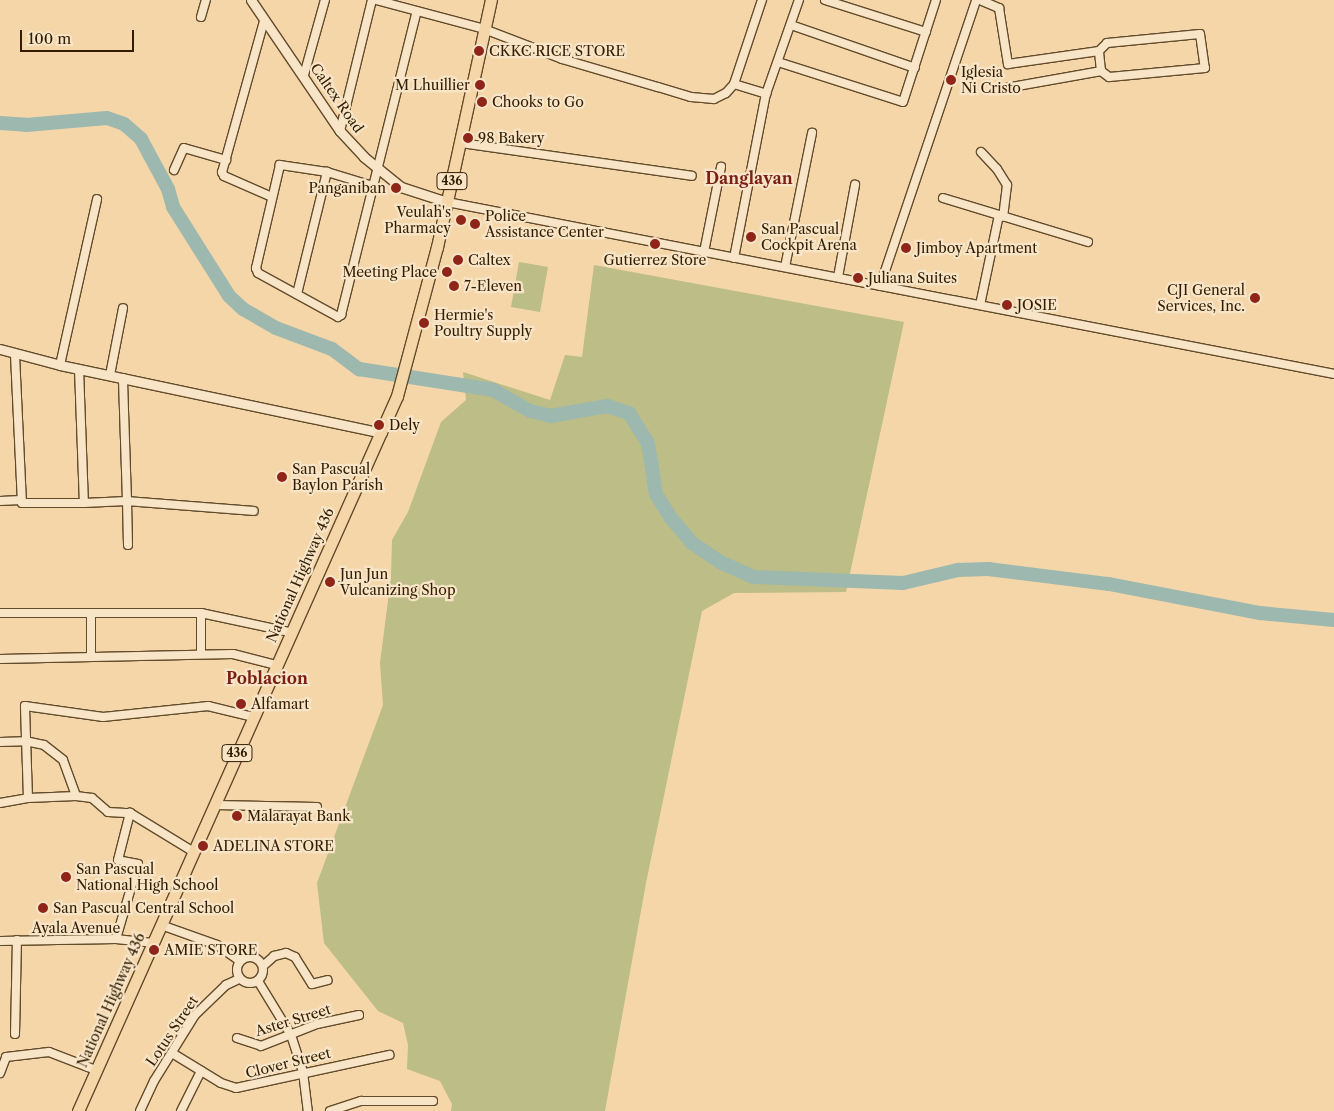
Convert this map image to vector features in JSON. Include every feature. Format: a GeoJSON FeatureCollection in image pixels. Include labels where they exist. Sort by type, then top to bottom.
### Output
{"type":"FeatureCollection","features":[{"type":"Feature","properties":{"kind":"main road","name":"National Highway 436"},"geometry":{"type":"LineString","coordinates":[[78,1111],[290,632],[382,433],[397,396],[447,202],[491,0]]}},
{"type":"Feature","properties":{"kind":"street"},"geometry":{"type":"LineString","coordinates":[[201,17],[206,0]]}},
{"type":"Feature","properties":{"kind":"street","name":"Caltex Road"},"geometry":{"type":"LineString","coordinates":[[251,0],[264,21],[304,75],[340,131],[377,168],[401,187],[447,202]]}},
{"type":"Feature","properties":{"kind":"street"},"geometry":{"type":"LineString","coordinates":[[304,75],[325,0]]}},
{"type":"Feature","properties":{"kind":"street"},"geometry":{"type":"LineString","coordinates":[[340,131],[372,0]]}},
{"type":"Feature","properties":{"kind":"street"},"geometry":{"type":"LineString","coordinates":[[376,0],[484,30],[562,59],[691,97],[723,96],[734,84],[762,0]]}},
{"type":"Feature","properties":{"kind":"street"},"geometry":{"type":"LineString","coordinates":[[734,258],[766,94],[799,0]]}},
{"type":"Feature","properties":{"kind":"street"},"geometry":{"type":"LineString","coordinates":[[825,0],[926,32]]}},
{"type":"Feature","properties":{"kind":"street"},"geometry":{"type":"LineString","coordinates":[[778,62],[902,102],[915,68],[936,0]]}},
{"type":"Feature","properties":{"kind":"street"},"geometry":{"type":"LineString","coordinates":[[880,286],[976,0]]}},
{"type":"Feature","properties":{"kind":"street"},"geometry":{"type":"LineString","coordinates":[[980,0],[998,8],[1008,64],[1099,51],[1107,43],[1200,34],[1206,67],[1109,78],[1101,71],[1099,51]]}},
{"type":"Feature","properties":{"kind":"street"},"geometry":{"type":"LineString","coordinates":[[372,186],[327,172],[282,164],[278,169],[256,268],[260,276],[338,316],[341,315],[417,11]]}},
{"type":"Feature","properties":{"kind":"street"},"geometry":{"type":"LineString","coordinates":[[264,21],[226,160],[224,176],[272,197]]}},
{"type":"Feature","properties":{"kind":"street"},"geometry":{"type":"LineString","coordinates":[[791,25],[915,68]]}},
{"type":"Feature","properties":{"kind":"street"},"geometry":{"type":"LineString","coordinates":[[1006,88],[1101,71]]}},
{"type":"Feature","properties":{"kind":"street"},"geometry":{"type":"LineString","coordinates":[[734,84],[766,94]]}},
{"type":"Feature","properties":{"kind":"street"},"geometry":{"type":"LineString","coordinates":[[785,266],[812,133]]}},
{"type":"Feature","properties":{"kind":"street"},"geometry":{"type":"LineString","coordinates":[[461,143],[692,176]]}},
{"type":"Feature","properties":{"kind":"street"},"geometry":{"type":"LineString","coordinates":[[174,170],[184,148],[226,160]]}},
{"type":"Feature","properties":{"kind":"street"},"geometry":{"type":"LineString","coordinates":[[980,305],[1007,185],[997,169],[981,152]]}},
{"type":"Feature","properties":{"kind":"street"},"geometry":{"type":"LineString","coordinates":[[704,252],[721,166]]}},
{"type":"Feature","properties":{"kind":"street"},"geometry":{"type":"LineString","coordinates":[[297,294],[327,172]]}},
{"type":"Feature","properties":{"kind":"street"},"geometry":{"type":"LineString","coordinates":[[838,277],[855,185]]}},
{"type":"Feature","properties":{"kind":"street"},"geometry":{"type":"LineString","coordinates":[[943,198],[1088,242]]}},
{"type":"Feature","properties":{"kind":"street"},"geometry":{"type":"LineString","coordinates":[[60,365],[97,199]]}},
{"type":"Feature","properties":{"kind":"street"},"geometry":{"type":"LineString","coordinates":[[447,202],[734,258],[785,266],[1334,374]]}},
{"type":"Feature","properties":{"kind":"street"},"geometry":{"type":"LineString","coordinates":[[110,375],[123,308]]}},
{"type":"Feature","properties":{"kind":"street"},"geometry":{"type":"LineString","coordinates":[[0,349],[15,355],[60,365],[382,433]]}},
{"type":"Feature","properties":{"kind":"street"},"geometry":{"type":"LineString","coordinates":[[15,355],[21,500],[24,504],[127,501],[254,511]]}},
{"type":"Feature","properties":{"kind":"street"},"geometry":{"type":"LineString","coordinates":[[79,369],[84,503]]}},
{"type":"Feature","properties":{"kind":"street"},"geometry":{"type":"LineString","coordinates":[[124,378],[128,545]]}},
{"type":"Feature","properties":{"kind":"street"},"geometry":{"type":"LineString","coordinates":[[0,501],[21,500]]}},
{"type":"Feature","properties":{"kind":"street"},"geometry":{"type":"LineString","coordinates":[[0,613],[201,613],[290,632]]}},
{"type":"Feature","properties":{"kind":"street"},"geometry":{"type":"LineString","coordinates":[[91,613],[91,655]]}},
{"type":"Feature","properties":{"kind":"street"},"geometry":{"type":"LineString","coordinates":[[201,613],[201,654]]}},
{"type":"Feature","properties":{"kind":"street"},"geometry":{"type":"LineString","coordinates":[[0,659],[91,655],[233,654],[276,665]]}},
{"type":"Feature","properties":{"kind":"street"},"geometry":{"type":"LineString","coordinates":[[28,798],[25,706],[103,717],[208,706],[253,717]]}},
{"type":"Feature","properties":{"kind":"street"},"geometry":{"type":"LineString","coordinates":[[0,742],[25,741],[44,745],[63,760],[76,796]]}},
{"type":"Feature","properties":{"kind":"street"},"geometry":{"type":"LineString","coordinates":[[0,803],[28,798],[76,796],[92,798],[108,812],[130,813],[194,852]]}},
{"type":"Feature","properties":{"kind":"street"},"geometry":{"type":"LineString","coordinates":[[215,805],[316,806]]}},
{"type":"Feature","properties":{"kind":"street"},"geometry":{"type":"LineString","coordinates":[[116,939],[138,864],[118,860],[130,813]]}},
{"type":"Feature","properties":{"kind":"street"},"geometry":{"type":"LineString","coordinates":[[161,924],[218,945],[240,961]]}},
{"type":"Feature","properties":{"kind":"street","name":"Ayala Avenue"},"geometry":{"type":"LineString","coordinates":[[0,941],[116,939],[153,943]]}},
{"type":"Feature","properties":{"kind":"street"},"geometry":{"type":"LineString","coordinates":[[15,1034],[17,940]]}},
{"type":"Feature","properties":{"kind":"street"},"geometry":{"type":"LineString","coordinates":[[240,961],[237,970],[239,978],[246,983],[258,981],[263,974],[263,966],[274,956],[286,953],[295,957],[312,984],[328,980]]}},
{"type":"Feature","properties":{"kind":"street"},"geometry":{"type":"LineString","coordinates":[[240,961],[253,957],[263,966]]}},
{"type":"Feature","properties":{"kind":"street","name":"Lotus Street"},"geometry":{"type":"LineString","coordinates":[[140,1111],[172,1053],[207,1001],[239,978]]}},
{"type":"Feature","properties":{"kind":"street"},"geometry":{"type":"LineString","coordinates":[[258,981],[291,1035],[303,1072],[308,1111]]}},
{"type":"Feature","properties":{"kind":"street","name":"Aster Street"},"geometry":{"type":"LineString","coordinates":[[237,1038],[261,1046],[318,1024],[359,1015]]}},
{"type":"Feature","properties":{"kind":"street"},"geometry":{"type":"LineString","coordinates":[[0,1073],[6,1057],[49,1052],[96,1070]]}},
{"type":"Feature","properties":{"kind":"street","name":"Clover Street"},"geometry":{"type":"LineString","coordinates":[[172,1053],[221,1083],[236,1088],[303,1072],[389,1055]]}},
{"type":"Feature","properties":{"kind":"street"},"geometry":{"type":"LineString","coordinates":[[181,1111],[201,1071]]}},
{"type":"Feature","properties":{"kind":"street"},"geometry":{"type":"LineString","coordinates":[[330,1111],[361,1101],[433,1101]]}},
{"type":"Feature","properties":{"kind":"green space"},"geometry":{"type":"Polygon","coordinates":[[[519,262],[548,267],[540,312],[511,307],[519,262]]]}},
{"type":"Feature","properties":{"kind":"green space"},"geometry":{"type":"Polygon","coordinates":[[[594,265],[904,322],[846,592],[734,593],[702,611],[646,883],[605,1111],[451,1111],[452,1104],[440,1081],[407,1069],[408,1045],[403,1023],[378,1011],[324,943],[317,883],[383,705],[380,663],[391,577],[392,540],[408,512],[441,422],[466,400],[463,372],[550,400],[565,355],[582,357],[594,265]]]}},
{"type":"Feature","properties":{"kind":"waterway"},"geometry":{"type":"LineString","coordinates":[[0,123],[26,125],[107,118],[124,124],[141,139],[168,189],[173,207],[229,296],[243,309],[276,328],[332,349],[359,369],[493,390],[530,411],[551,416],[607,406],[629,413],[648,443],[656,494],[671,518],[692,543],[720,562],[754,577],[903,583],[958,570],[988,569],[1109,584],[1260,613],[1334,620]]}},
{"type":"Feature","properties":{"kind":"place","name":"CKKC RICE STORE"},"geometry":{"type":"Point","coordinates":[479,51]}},
{"type":"Feature","properties":{"kind":"place","name":"Iglesia Ni Cristo"},"geometry":{"type":"Point","coordinates":[951,80]}},
{"type":"Feature","properties":{"kind":"place","name":"M Lhuillier"},"geometry":{"type":"Point","coordinates":[480,85]}},
{"type":"Feature","properties":{"kind":"place","name":"Chooks to Go"},"geometry":{"type":"Point","coordinates":[482,102]}},
{"type":"Feature","properties":{"kind":"place","name":"98 Bakery"},"geometry":{"type":"Point","coordinates":[468,138]}},
{"type":"Feature","properties":{"kind":"place","name":"Panganiban"},"geometry":{"type":"Point","coordinates":[396,188]}},
{"type":"Feature","properties":{"kind":"place","name":"Veulah's Pharmacy"},"geometry":{"type":"Point","coordinates":[461,220]}},
{"type":"Feature","properties":{"kind":"place","name":"Police Assistance Center"},"geometry":{"type":"Point","coordinates":[475,224]}},
{"type":"Feature","properties":{"kind":"place","name":"San Pascual Cockpit Arena"},"geometry":{"type":"Point","coordinates":[751,237]}},
{"type":"Feature","properties":{"kind":"place","name":"Gutierrez Store"},"geometry":{"type":"Point","coordinates":[655,244]}},
{"type":"Feature","properties":{"kind":"place","name":"Jimboy Apartment"},"geometry":{"type":"Point","coordinates":[906,248]}},
{"type":"Feature","properties":{"kind":"place","name":"Caltex"},"geometry":{"type":"Point","coordinates":[458,260]}},
{"type":"Feature","properties":{"kind":"place","name":"Meeting Place"},"geometry":{"type":"Point","coordinates":[447,272]}},
{"type":"Feature","properties":{"kind":"place","name":"Juliana Suites"},"geometry":{"type":"Point","coordinates":[858,278]}},
{"type":"Feature","properties":{"kind":"place","name":"7-Eleven"},"geometry":{"type":"Point","coordinates":[454,286]}},
{"type":"Feature","properties":{"kind":"place","name":"CJI General Services, Inc."},"geometry":{"type":"Point","coordinates":[1255,298]}},
{"type":"Feature","properties":{"kind":"place","name":"JOSIE"},"geometry":{"type":"Point","coordinates":[1007,305]}},
{"type":"Feature","properties":{"kind":"place","name":"Hermie's Poultry Supply"},"geometry":{"type":"Point","coordinates":[424,323]}},
{"type":"Feature","properties":{"kind":"place","name":"Dely"},"geometry":{"type":"Point","coordinates":[379,425]}},
{"type":"Feature","properties":{"kind":"place","name":"San Pascual Baylon Parish"},"geometry":{"type":"Point","coordinates":[282,477]}},
{"type":"Feature","properties":{"kind":"place","name":"Jun Jun Vulcanizing Shop"},"geometry":{"type":"Point","coordinates":[330,582]}},
{"type":"Feature","properties":{"kind":"place","name":"Alfamart"},"geometry":{"type":"Point","coordinates":[241,704]}},
{"type":"Feature","properties":{"kind":"place","name":"Malarayat Bank"},"geometry":{"type":"Point","coordinates":[237,816]}},
{"type":"Feature","properties":{"kind":"place","name":"ADELINA STORE"},"geometry":{"type":"Point","coordinates":[203,846]}},
{"type":"Feature","properties":{"kind":"place","name":"San Pascual National High School"},"geometry":{"type":"Point","coordinates":[66,877]}},
{"type":"Feature","properties":{"kind":"place","name":"San Pascual Central School"},"geometry":{"type":"Point","coordinates":[43,908]}},
{"type":"Feature","properties":{"kind":"place","name":"AMIE STORE"},"geometry":{"type":"Point","coordinates":[154,950]}},
{"type":"Feature","properties":{"kind":"district","name":"Danglayan"},"geometry":{"type":"Point","coordinates":[749,178]}},
{"type":"Feature","properties":{"kind":"district","name":"Poblacion"},"geometry":{"type":"Point","coordinates":[267,678]}}]}
